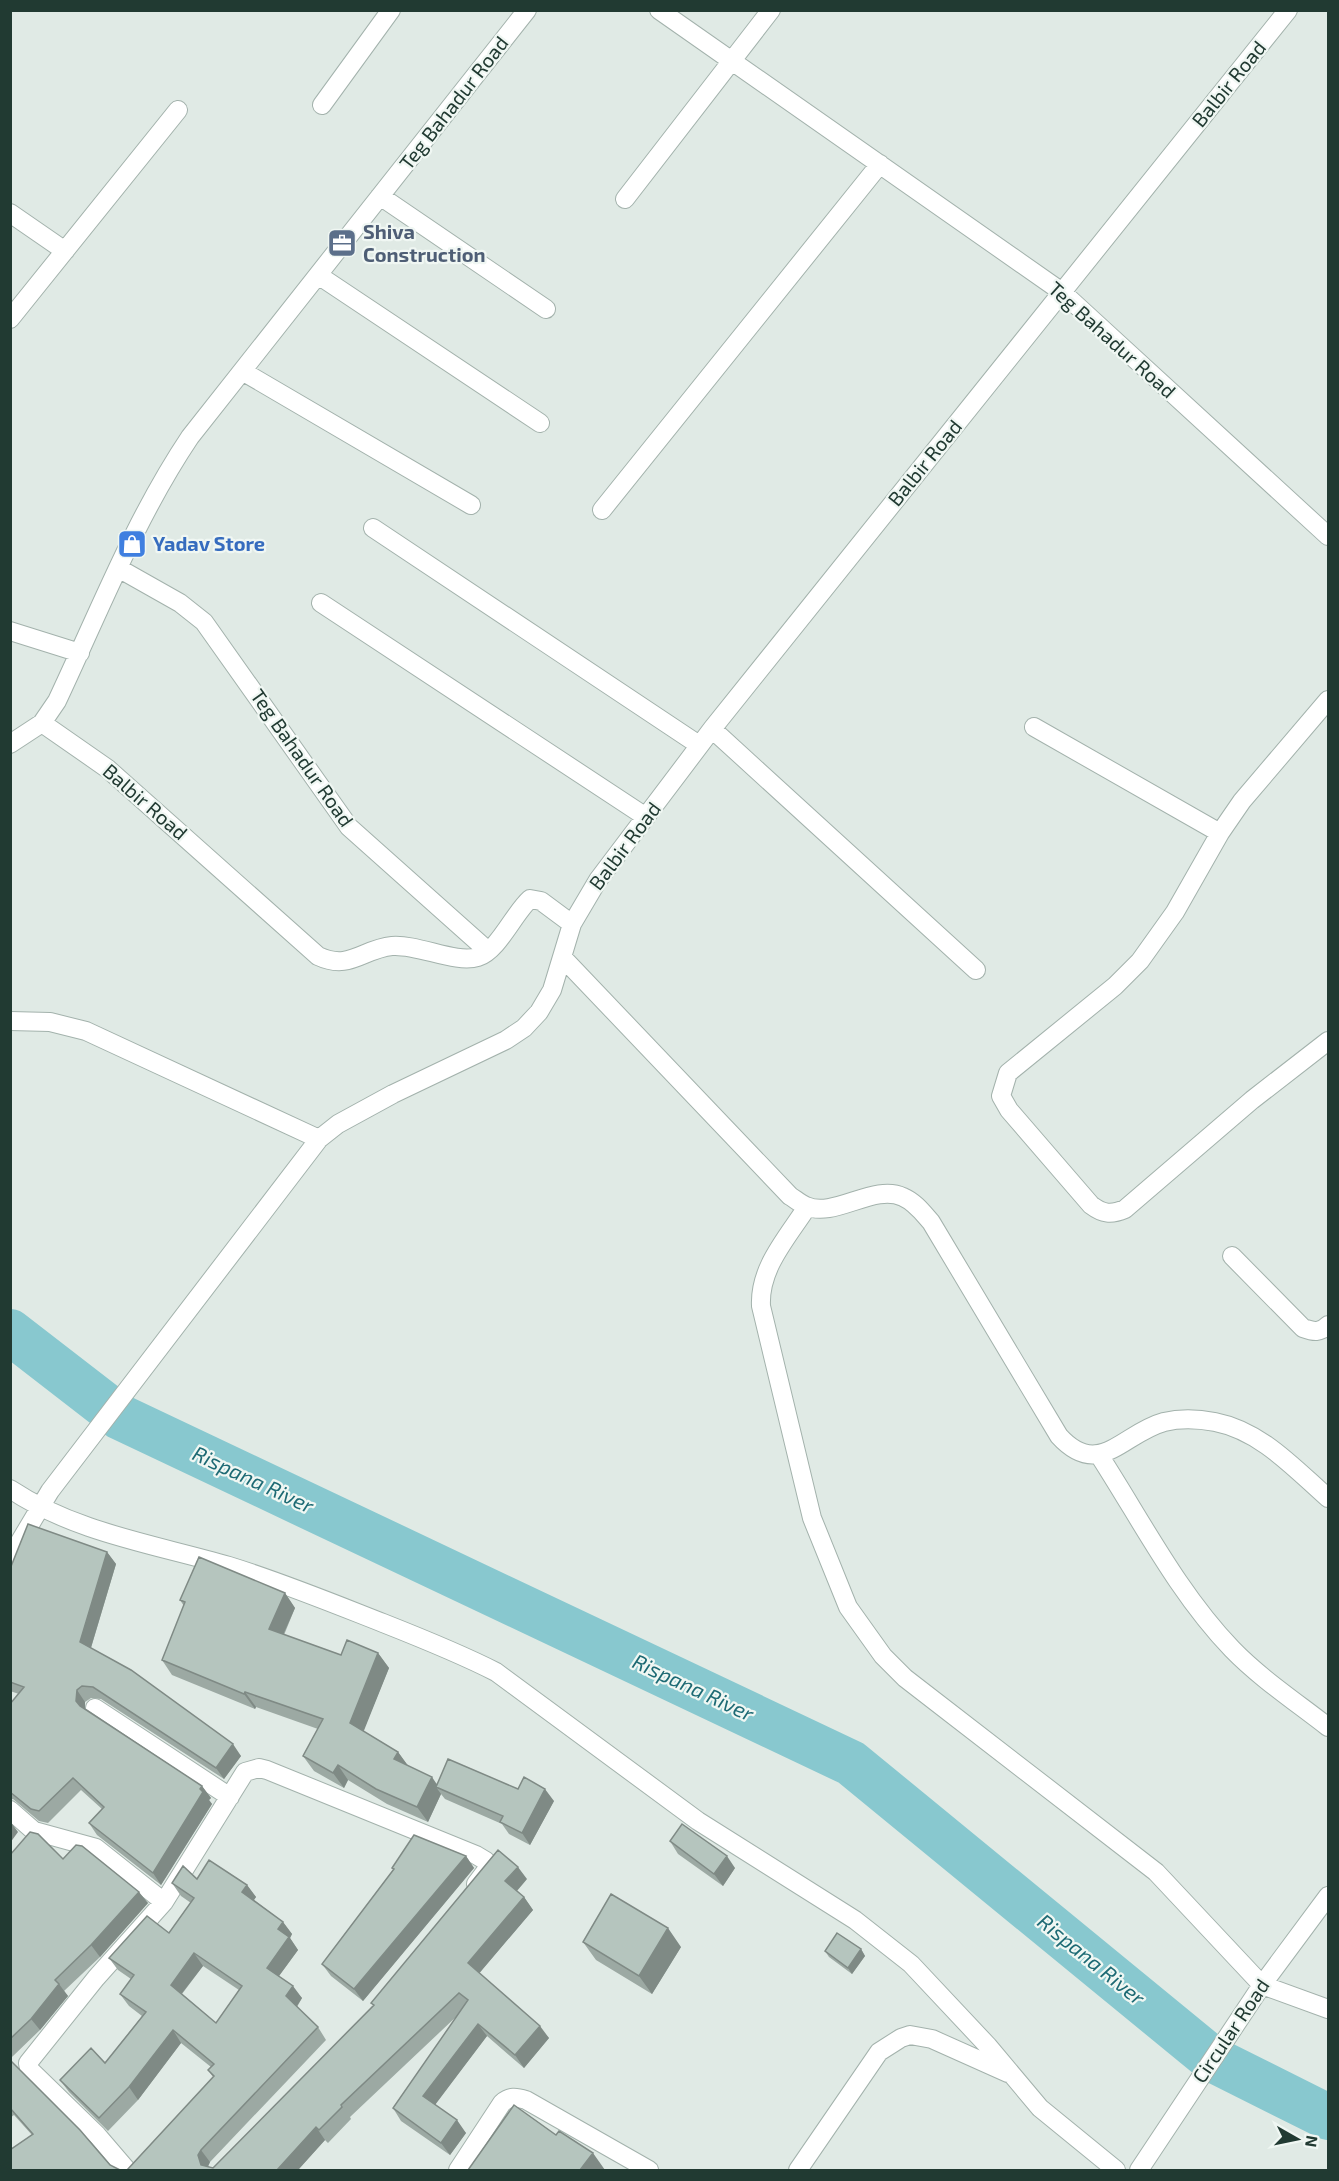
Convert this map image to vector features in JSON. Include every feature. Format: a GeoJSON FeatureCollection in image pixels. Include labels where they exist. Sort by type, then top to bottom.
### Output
{"type":"FeatureCollection","features":[{"type":"Feature","properties":{"kind":"street"},"geometry":{"type":"LineString","coordinates":[[322,105],[391,10]]}},
{"type":"Feature","properties":{"kind":"street","name":"Teg Bahadur Road"},"geometry":{"type":"LineString","coordinates":[[10,744],[42,723],[57,701],[118,568],[167,471],[190,436],[527,10]]}},
{"type":"Feature","properties":{"kind":"street","name":"Teg Bahadur Road"},"geometry":{"type":"LineString","coordinates":[[659,10],[1062,291],[1329,536]]}},
{"type":"Feature","properties":{"kind":"street"},"geometry":{"type":"LineString","coordinates":[[625,199],[771,10]]}},
{"type":"Feature","properties":{"kind":"street","name":"Balbir Road"},"geometry":{"type":"LineString","coordinates":[[10,1558],[50,1491],[319,1139],[338,1124],[393,1094],[506,1040],[525,1028],[539,1012],[552,990],[572,924],[598,880],[699,745],[1288,10]]}},
{"type":"Feature","properties":{"kind":"street"},"geometry":{"type":"LineString","coordinates":[[10,319],[178,110]]}},
{"type":"Feature","properties":{"kind":"street"},"geometry":{"type":"LineString","coordinates":[[602,510],[880,164]]}},
{"type":"Feature","properties":{"kind":"street"},"geometry":{"type":"LineString","coordinates":[[380,196],[546,309]]}},
{"type":"Feature","properties":{"kind":"street"},"geometry":{"type":"LineString","coordinates":[[10,213],[65,250]]}},
{"type":"Feature","properties":{"kind":"street"},"geometry":{"type":"LineString","coordinates":[[318,275],[540,423]]}},
{"type":"Feature","properties":{"kind":"street"},"geometry":{"type":"LineString","coordinates":[[242,371],[471,505]]}},
{"type":"Feature","properties":{"kind":"street"},"geometry":{"type":"LineString","coordinates":[[373,528],[699,745]]}},
{"type":"Feature","properties":{"kind":"street","name":"Teg Bahadur Road"},"geometry":{"type":"LineString","coordinates":[[118,568],[180,603],[204,622],[349,827],[488,951]]}},
{"type":"Feature","properties":{"kind":"street"},"geometry":{"type":"LineString","coordinates":[[321,603],[646,817]]}},
{"type":"Feature","properties":{"kind":"street"},"geometry":{"type":"LineString","coordinates":[[10,631],[80,653]]}},
{"type":"Feature","properties":{"kind":"street"},"geometry":{"type":"LineString","coordinates":[[1329,699],[1263,775],[1220,833],[1175,912],[1140,961],[1115,986],[1008,1073],[1002,1085],[1001,1096],[1009,1110],[1090,1205],[1102,1213],[1115,1213],[1125,1209],[1252,1100],[1329,1041]]}},
{"type":"Feature","properties":{"kind":"street","name":"Balbir Road"},"geometry":{"type":"LineString","coordinates":[[42,723],[108,769],[318,956],[341,963],[392,946],[413,947],[464,958],[478,957],[488,951]]}},
{"type":"Feature","properties":{"kind":"street"},"geometry":{"type":"LineString","coordinates":[[1034,727],[1220,833]]}},
{"type":"Feature","properties":{"kind":"street"},"geometry":{"type":"LineString","coordinates":[[712,729],[976,970]]}},
{"type":"Feature","properties":{"kind":"street"},"geometry":{"type":"LineString","coordinates":[[488,951],[530,899],[541,901],[572,924]]}},
{"type":"Feature","properties":{"kind":"street"},"geometry":{"type":"LineString","coordinates":[[563,958],[790,1196],[807,1208],[824,1208],[885,1193],[902,1196],[916,1205],[931,1222],[1059,1436],[1070,1448],[1083,1455],[1099,1455],[1163,1422],[1188,1419],[1215,1422],[1243,1430],[1264,1443],[1329,1498]]}},
{"type":"Feature","properties":{"kind":"street"},"geometry":{"type":"LineString","coordinates":[[10,1021],[50,1022],[86,1031],[319,1139]]}},
{"type":"Feature","properties":{"kind":"street"},"geometry":{"type":"LineString","coordinates":[[807,1208],[765,1272],[760,1289],[761,1306],[802,1483],[825,1553],[848,1607],[883,1656],[904,1678],[1156,1872],[1262,1985],[1329,2009]]}},
{"type":"Feature","properties":{"kind":"street"},"geometry":{"type":"LineString","coordinates":[[1232,1256],[1303,1328],[1313,1332],[1329,1325]]}},
{"type":"Feature","properties":{"kind":"street"},"geometry":{"type":"LineString","coordinates":[[1099,1455],[1192,1602],[1214,1629],[1258,1672],[1329,1727]]}},
{"type":"Feature","properties":{"kind":"street"},"geometry":{"type":"LineString","coordinates":[[10,1489],[38,1508],[79,1525],[296,1588],[468,1657],[496,1672],[698,1821],[855,1920],[911,1964],[1047,2115],[1116,2170]]}},
{"type":"Feature","properties":{"kind":"street"},"geometry":{"type":"LineString","coordinates":[[96,1708],[230,1797]]}},
{"type":"Feature","properties":{"kind":"street"},"geometry":{"type":"LineString","coordinates":[[127,2170],[97,2135],[27,2065],[96,1978],[164,1902],[245,1773],[259,1768],[267,1770],[476,1855],[486,1861],[488,1868],[463,1899]]}},
{"type":"Feature","properties":{"kind":"street"},"geometry":{"type":"LineString","coordinates":[[10,1810],[34,1831],[96,1848],[164,1902]]}},
{"type":"Feature","properties":{"kind":"street"},"geometry":{"type":"LineString","coordinates":[[22,1847],[34,1831]]}},
{"type":"Feature","properties":{"kind":"street","name":"Circular Road"},"geometry":{"type":"LineString","coordinates":[[1139,2170],[1262,1985],[1329,1896]]}},
{"type":"Feature","properties":{"kind":"street"},"geometry":{"type":"LineString","coordinates":[[798,2170],[879,2052],[901,2038],[910,2035],[932,2039],[1012,2075]]}},
{"type":"Feature","properties":{"kind":"street"},"geometry":{"type":"LineString","coordinates":[[458,2170],[502,2103],[507,2098],[517,2097],[649,2170]]}},
{"type":"Feature","properties":{"kind":"building"},"geometry":{"type":"Polygon","coordinates":[[[28,1524],[107,1552],[80,1642],[131,1670],[233,1744],[216,1768],[93,1687],[82,1686],[77,1690],[76,1701],[80,1706],[202,1786],[200,1789],[203,1792],[153,1873],[89,1823],[104,1807],[73,1778],[39,1811],[31,1809],[10,1792],[10,1704],[24,1687],[10,1682],[10,1569],[28,1524]]]}},
{"type":"Feature","properties":{"kind":"building"},"geometry":{"type":"Polygon","coordinates":[[[199,1557],[285,1593],[269,1629],[341,1655],[347,1640],[378,1653],[350,1723],[398,1752],[394,1759],[432,1777],[417,1807],[376,1789],[338,1765],[333,1773],[303,1756],[323,1719],[245,1692],[244,1694],[162,1660],[185,1602],[180,1600],[199,1557]]]}},
{"type":"Feature","properties":{"kind":"building"},"geometry":{"type":"Polygon","coordinates":[[[448,1759],[518,1789],[524,1777],[545,1789],[522,1833],[500,1822],[503,1816],[436,1787],[448,1759]]]}},
{"type":"Feature","properties":{"kind":"building"},"geometry":{"type":"Polygon","coordinates":[[[682,1824],[727,1856],[714,1874],[670,1841],[682,1824]]]}},
{"type":"Feature","properties":{"kind":"building"},"geometry":{"type":"Polygon","coordinates":[[[30,1832],[38,1834],[63,1859],[76,1845],[82,1846],[139,1892],[91,1945],[55,1980],[59,1984],[31,2019],[10,2039],[10,1855],[30,1832]]]}},
{"type":"Feature","properties":{"kind":"building"},"geometry":{"type":"Polygon","coordinates":[[[414,1835],[466,1856],[354,1989],[322,1964],[394,1869],[392,1868],[414,1835]]]}},
{"type":"Feature","properties":{"kind":"building"},"geometry":{"type":"Polygon","coordinates":[[[498,1850],[518,1867],[505,1881],[524,1897],[468,1963],[540,2026],[515,2055],[478,2024],[423,2096],[457,2120],[441,2143],[393,2108],[468,2000],[459,1993],[341,2105],[342,2107],[319,2130],[316,2127],[277,2170],[127,2170],[214,2076],[208,2070],[214,2064],[173,2030],[129,2087],[99,2118],[60,2080],[91,2048],[105,2063],[146,2012],[120,1994],[134,1975],[109,1958],[147,1916],[169,1933],[194,1898],[172,1883],[183,1866],[197,1879],[209,1860],[247,1885],[242,1892],[283,1922],[278,1929],[289,1937],[267,1968],[293,1986],[286,1996],[318,2027],[201,2150],[198,2155],[201,2165],[213,2168],[374,2005],[371,2003],[498,1850]],[[194,1953],[171,1985],[216,2023],[242,1986],[194,1953]]]}},
{"type":"Feature","properties":{"kind":"building"},"geometry":{"type":"Polygon","coordinates":[[[611,1894],[668,1928],[639,1976],[583,1942],[611,1894]]]}},
{"type":"Feature","properties":{"kind":"building"},"geometry":{"type":"Polygon","coordinates":[[[837,1933],[861,1949],[848,1968],[825,1951],[837,1933]]]}},
{"type":"Feature","properties":{"kind":"building"},"geometry":{"type":"Polygon","coordinates":[[[10,2060],[80,2130],[110,2165],[120,2170],[10,2170],[10,2150],[33,2134],[10,2108],[10,2060]]]}},
{"type":"Feature","properties":{"kind":"building"},"geometry":{"type":"Polygon","coordinates":[[[514,2105],[556,2135],[559,2131],[593,2153],[580,2170],[468,2170],[514,2105]]]}},
{"type":"Feature","properties":{"kind":"waterway","name":"Rispana River"},"geometry":{"type":"LineString","coordinates":[[10,1332],[120,1417],[851,1763],[1212,2059],[1328,2117]]}},
{"type":"Feature","properties":{"kind":"place","name":"Shiva Construction"},"geometry":{"type":"Point","coordinates":[342,243]}},
{"type":"Feature","properties":{"kind":"place","name":"Yadav Store"},"geometry":{"type":"Point","coordinates":[132,544]}}]}
